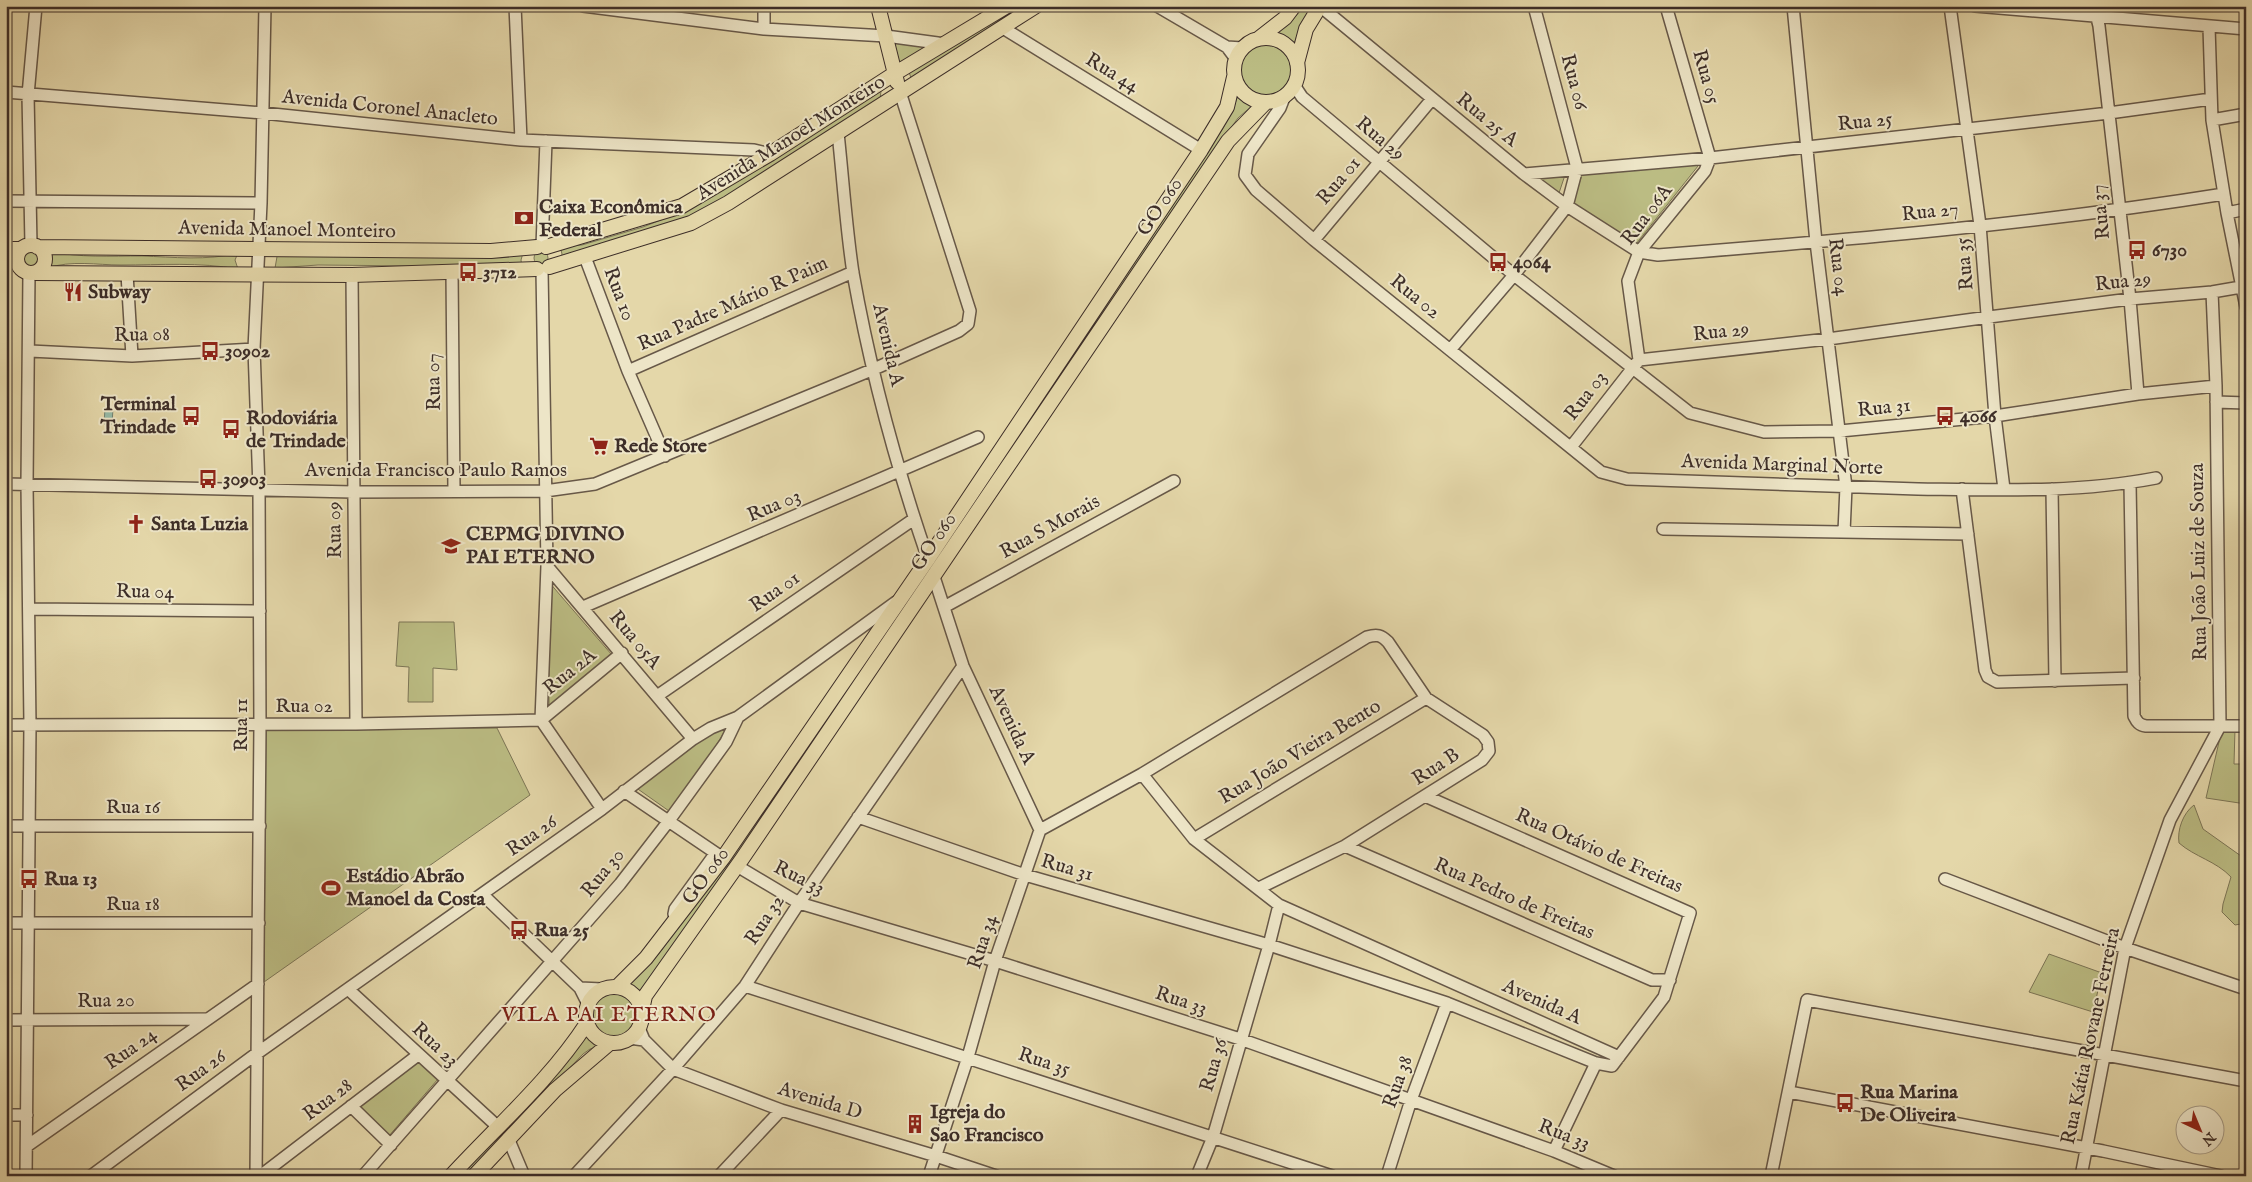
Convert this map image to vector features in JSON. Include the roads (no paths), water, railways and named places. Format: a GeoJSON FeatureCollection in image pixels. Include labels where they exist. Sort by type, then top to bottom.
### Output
{"type":"FeatureCollection","features":[{"type":"Feature","properties":{"kind":"main road"},"geometry":{"type":"LineString","coordinates":[[878,6],[900,92]]}},
{"type":"Feature","properties":{"kind":"main road"},"geometry":{"type":"LineString","coordinates":[[1007,6],[1016,20]]}},
{"type":"Feature","properties":{"kind":"main road","name":"Avenida Manoel Monteiro"},"geometry":{"type":"LineString","coordinates":[[6,249],[30,247],[491,251],[541,247],[682,206],[770,154],[894,74],[945,44],[989,11],[1007,6]]}},
{"type":"Feature","properties":{"kind":"main road","name":"Avenida Manoel Monteiro"},"geometry":{"type":"LineString","coordinates":[[30,272],[352,275],[543,268],[585,257],[691,224],[728,204],[1036,6]]}},
{"type":"Feature","properties":{"kind":"main road"},"geometry":{"type":"LineString","coordinates":[[1258,39],[1277,40],[1286,45],[1293,53],[1297,63],[1298,72],[1281,97],[1252,99],[1243,94],[1234,77],[1239,53],[1285,18],[1294,6]]}},
{"type":"Feature","properties":{"kind":"main road"},"geometry":{"type":"LineString","coordinates":[[1297,63],[1306,29],[1320,6]]}},
{"type":"Feature","properties":{"kind":"main road","name":"GO 060"},"geometry":{"type":"LineString","coordinates":[[617,987],[646,958],[672,924],[928,559],[1201,150],[1227,107],[1234,77]]}},
{"type":"Feature","properties":{"kind":"main road","name":"GO 060"},"geometry":{"type":"LineString","coordinates":[[642,1010],[645,996],[737,866],[1228,141],[1281,97]]}},
{"type":"Feature","properties":{"kind":"main road"},"geometry":{"type":"LineString","coordinates":[[6,272],[30,272],[43,266],[44,255],[30,247],[18,253],[18,264],[30,272]]}},
{"type":"Feature","properties":{"kind":"main road"},"geometry":{"type":"LineString","coordinates":[[541,247],[553,256],[543,268],[531,262],[530,258],[533,250],[541,247]]}},
{"type":"Feature","properties":{"kind":"main road"},"geometry":{"type":"LineString","coordinates":[[474,1176],[508,1138],[556,1090],[610,1043],[624,1041],[637,1036],[642,1010],[633,994],[617,987],[602,989],[596,993],[588,1004],[586,1013],[587,1023],[596,1036],[610,1043]]}},
{"type":"Feature","properties":{"kind":"main road"},"geometry":{"type":"LineString","coordinates":[[451,1176],[570,1049],[587,1023]]}},
{"type":"Feature","properties":{"kind":"street"},"geometry":{"type":"LineString","coordinates":[[30,247],[28,95],[36,6]]}},
{"type":"Feature","properties":{"kind":"street","name":"Rua 11"},"geometry":{"type":"LineString","coordinates":[[256,1176],[260,826],[260,611],[259,488],[254,349],[261,203],[265,6]]}},
{"type":"Feature","properties":{"kind":"street"},"geometry":{"type":"LineString","coordinates":[[515,6],[521,140]]}},
{"type":"Feature","properties":{"kind":"street"},"geometry":{"type":"LineString","coordinates":[[583,6],[680,12],[764,29],[886,36],[945,44]]}},
{"type":"Feature","properties":{"kind":"street"},"geometry":{"type":"LineString","coordinates":[[764,6],[764,29]]}},
{"type":"Feature","properties":{"kind":"street"},"geometry":{"type":"LineString","coordinates":[[1156,6],[1239,53]]}},
{"type":"Feature","properties":{"kind":"street","name":"Rua 25 A"},"geometry":{"type":"LineString","coordinates":[[1320,6],[1524,174],[1567,206],[1639,252]]}},
{"type":"Feature","properties":{"kind":"street","name":"Rua 06"},"geometry":{"type":"LineString","coordinates":[[1534,6],[1577,168]]}},
{"type":"Feature","properties":{"kind":"street","name":"Rua 05"},"geometry":{"type":"LineString","coordinates":[[1666,6],[1710,158]]}},
{"type":"Feature","properties":{"kind":"street","name":"Rua 04"},"geometry":{"type":"LineString","coordinates":[[1793,6],[1816,242],[1846,487],[1844,532]]}},
{"type":"Feature","properties":{"kind":"street","name":"Rua 35"},"geometry":{"type":"LineString","coordinates":[[1950,6],[1980,225],[1989,317],[1995,416],[2004,489]]}},
{"type":"Feature","properties":{"kind":"street"},"geometry":{"type":"LineString","coordinates":[[1975,6],[2099,14],[2209,27],[2246,29]]}},
{"type":"Feature","properties":{"kind":"street","name":"Rua 37"},"geometry":{"type":"LineString","coordinates":[[2099,14],[2130,299],[2138,394]]}},
{"type":"Feature","properties":{"kind":"street"},"geometry":{"type":"LineString","coordinates":[[2209,27],[2212,120],[2226,213],[2246,307]]}},
{"type":"Feature","properties":{"kind":"street","name":"Rua 44"},"geometry":{"type":"LineString","coordinates":[[1003,28],[1201,150]]}},
{"type":"Feature","properties":{"kind":"street","name":"Avenida Coronel Anacleto"},"geometry":{"type":"LineString","coordinates":[[6,92],[263,113],[521,140],[754,150],[770,154]]}},
{"type":"Feature","properties":{"kind":"street"},"geometry":{"type":"LineString","coordinates":[[874,369],[959,331],[968,324],[970,312],[900,92]]}},
{"type":"Feature","properties":{"kind":"street","name":"Rua 29"},"geometry":{"type":"LineString","coordinates":[[1281,97],[1302,97],[1378,163],[1514,275],[1635,364],[2130,299],[2212,292],[2241,287]]}},
{"type":"Feature","properties":{"kind":"street","name":"Rua 02"},"geometry":{"type":"LineString","coordinates":[[1281,97],[1248,154],[1245,174],[1256,190],[1314,240],[1450,350]]}},
{"type":"Feature","properties":{"kind":"street","name":"Rua 01"},"geometry":{"type":"LineString","coordinates":[[1314,240],[1432,99]]}},
{"type":"Feature","properties":{"kind":"street","name":"Rua 25"},"geometry":{"type":"LineString","coordinates":[[1524,174],[1710,158],[1968,130],[2211,99]]}},
{"type":"Feature","properties":{"kind":"street"},"geometry":{"type":"LineString","coordinates":[[2212,120],[2246,114]]}},
{"type":"Feature","properties":{"kind":"street","name":"Avenida A"},"geometry":{"type":"LineString","coordinates":[[838,133],[853,272],[874,369],[900,472],[928,559]]}},
{"type":"Feature","properties":{"kind":"street"},"geometry":{"type":"LineString","coordinates":[[541,247],[546,141]]}},
{"type":"Feature","properties":{"kind":"street","name":"Rua 06A"},"geometry":{"type":"LineString","coordinates":[[1635,364],[1628,281],[1639,252],[1706,171],[1710,158]]}},
{"type":"Feature","properties":{"kind":"street"},"geometry":{"type":"LineString","coordinates":[[1450,350],[1514,275],[1567,206],[1577,168]]}},
{"type":"Feature","properties":{"kind":"street","name":"Rua 27"},"geometry":{"type":"LineString","coordinates":[[1639,252],[1658,256],[1816,242],[2120,211],[2224,194]]}},
{"type":"Feature","properties":{"kind":"street"},"geometry":{"type":"LineString","coordinates":[[6,201],[261,203]]}},
{"type":"Feature","properties":{"kind":"street"},"geometry":{"type":"LineString","coordinates":[[2226,213],[2246,209]]}},
{"type":"Feature","properties":{"kind":"street","name":"Rua 10"},"geometry":{"type":"LineString","coordinates":[[585,257],[628,371],[665,456]]}},
{"type":"Feature","properties":{"kind":"street"},"geometry":{"type":"LineString","coordinates":[[543,268],[547,566],[541,720],[602,810]]}},
{"type":"Feature","properties":{"kind":"street"},"geometry":{"type":"LineString","coordinates":[[26,1176],[30,725],[27,484],[30,272]]}},
{"type":"Feature","properties":{"kind":"street","name":"Rua 07"},"geometry":{"type":"LineString","coordinates":[[452,272],[454,491]]}},
{"type":"Feature","properties":{"kind":"street","name":"Rua Padre Mário R Paim"},"geometry":{"type":"LineString","coordinates":[[628,371],[853,272]]}},
{"type":"Feature","properties":{"kind":"street"},"geometry":{"type":"LineString","coordinates":[[127,274],[132,356]]}},
{"type":"Feature","properties":{"kind":"street","name":"Rua 09"},"geometry":{"type":"LineString","coordinates":[[352,275],[356,724]]}},
{"type":"Feature","properties":{"kind":"street","name":"Rua João Luiz de Souza"},"geometry":{"type":"LineString","coordinates":[[2170,820],[2220,726],[2216,386],[2212,292]]}},
{"type":"Feature","properties":{"kind":"street","name":"Rua 08"},"geometry":{"type":"LineString","coordinates":[[30,351],[132,356],[254,349]]}},
{"type":"Feature","properties":{"kind":"street","name":"Avenida Marginal Norte"},"geometry":{"type":"LineString","coordinates":[[1450,350],[1601,472],[1627,479],[1846,487],[2052,489],[2130,483],[2156,478]]}},
{"type":"Feature","properties":{"kind":"street","name":"Rua 31"},"geometry":{"type":"LineString","coordinates":[[1635,364],[1690,413],[1764,432],[1840,431],[1995,416],[2138,394],[2216,386]]}},
{"type":"Feature","properties":{"kind":"street","name":"Rua 03"},"geometry":{"type":"LineString","coordinates":[[1570,447],[1635,364]]}},
{"type":"Feature","properties":{"kind":"street","name":"Avenida Francisco Paulo Ramos"},"geometry":{"type":"LineString","coordinates":[[6,484],[259,488],[353,492],[545,491],[595,484],[874,369]]}},
{"type":"Feature","properties":{"kind":"street"},"geometry":{"type":"LineString","coordinates":[[2216,402],[2246,403]]}},
{"type":"Feature","properties":{"kind":"street","name":"Rua 03"},"geometry":{"type":"LineString","coordinates":[[583,607],[978,437]]}},
{"type":"Feature","properties":{"kind":"street","name":"Rua S Morais"},"geometry":{"type":"LineString","coordinates":[[944,607],[1174,481]]}},
{"type":"Feature","properties":{"kind":"street"},"geometry":{"type":"LineString","coordinates":[[2130,483],[2134,716],[2140,725],[2246,726]]}},
{"type":"Feature","properties":{"kind":"street"},"geometry":{"type":"LineString","coordinates":[[1962,489],[1985,670],[1988,677],[1997,682],[2134,678]]}},
{"type":"Feature","properties":{"kind":"street"},"geometry":{"type":"LineString","coordinates":[[2052,489],[2055,681]]}},
{"type":"Feature","properties":{"kind":"street","name":"Rua 01"},"geometry":{"type":"LineString","coordinates":[[657,696],[914,519]]}},
{"type":"Feature","properties":{"kind":"street"},"geometry":{"type":"LineString","coordinates":[[1664,530],[1968,534]]}},
{"type":"Feature","properties":{"kind":"street","name":"Rua 05A"},"geometry":{"type":"LineString","coordinates":[[547,566],[693,739]]}},
{"type":"Feature","properties":{"kind":"street","name":"Avenida A"},"geometry":{"type":"LineString","coordinates":[[934,577],[963,666],[1040,830]]}},
{"type":"Feature","properties":{"kind":"street","name":"Rua 26"},"geometry":{"type":"LineString","coordinates":[[91,1176],[256,1054],[602,810],[693,739],[711,728],[738,717],[898,601]]}},
{"type":"Feature","properties":{"kind":"street","name":"Rua 04"},"geometry":{"type":"LineString","coordinates":[[29,609],[260,611]]}},
{"type":"Feature","properties":{"kind":"street","name":"Rua B"},"geometry":{"type":"LineString","coordinates":[[1142,774],[1367,637],[1375,634],[1382,636],[1388,642],[1426,698],[1483,735],[1488,742],[1489,751],[1482,760],[1345,846],[1259,888]]}},
{"type":"Feature","properties":{"kind":"street","name":"Rua 2A"},"geometry":{"type":"LineString","coordinates":[[541,720],[622,653]]}},
{"type":"Feature","properties":{"kind":"street","name":"Rua 32"},"geometry":{"type":"LineString","coordinates":[[574,1176],[673,1069],[745,986],[798,903],[963,666]]}},
{"type":"Feature","properties":{"kind":"street","name":"Rua João Vieira Bento"},"geometry":{"type":"LineString","coordinates":[[1194,839],[1426,698]]}},
{"type":"Feature","properties":{"kind":"street","name":"Rua 30"},"geometry":{"type":"LineString","coordinates":[[363,1176],[620,884],[726,742],[738,717]]}},
{"type":"Feature","properties":{"kind":"street","name":"Rua 02"},"geometry":{"type":"LineString","coordinates":[[6,725],[356,724],[541,720]]}},
{"type":"Feature","properties":{"kind":"street"},"geometry":{"type":"LineString","coordinates":[[1040,830],[1142,774]]}},
{"type":"Feature","properties":{"kind":"street","name":"Avenida A"},"geometry":{"type":"LineString","coordinates":[[1142,774],[1194,839],[1259,888],[1278,905],[1620,1057]]}},
{"type":"Feature","properties":{"kind":"street"},"geometry":{"type":"LineString","coordinates":[[624,791],[719,856]]}},
{"type":"Feature","properties":{"kind":"street","name":"Rua Otávio de Freitas"},"geometry":{"type":"LineString","coordinates":[[1425,796],[1688,910],[1690,917],[1662,1000],[1620,1057]]}},
{"type":"Feature","properties":{"kind":"street","name":"Rua 31"},"geometry":{"type":"LineString","coordinates":[[858,818],[1025,875],[1269,945]]}},
{"type":"Feature","properties":{"kind":"street","name":"Rua Kátia Rovane Ferreira"},"geometry":{"type":"LineString","coordinates":[[2081,1176],[2125,948],[2170,820]]}},
{"type":"Feature","properties":{"kind":"street","name":"Rua 16"},"geometry":{"type":"LineString","coordinates":[[6,826],[260,826]]}},
{"type":"Feature","properties":{"kind":"street","name":"Rua 34"},"geometry":{"type":"LineString","coordinates":[[928,1176],[968,1057],[995,961],[1040,830]]}},
{"type":"Feature","properties":{"kind":"street","name":"Rua Pedro de Freitas"},"geometry":{"type":"LineString","coordinates":[[1345,846],[1652,980],[1670,980]]}},
{"type":"Feature","properties":{"kind":"street","name":"Rua 33"},"geometry":{"type":"LineString","coordinates":[[737,866],[798,903],[995,961],[1240,1039],[1554,1151],[1601,1173],[1614,1176]]}},
{"type":"Feature","properties":{"kind":"street"},"geometry":{"type":"LineString","coordinates":[[1945,879],[2125,948],[2246,989]]}},
{"type":"Feature","properties":{"kind":"street"},"geometry":{"type":"LineString","coordinates":[[482,894],[580,988],[588,1004]]}},
{"type":"Feature","properties":{"kind":"street","name":"Rua 36"},"geometry":{"type":"LineString","coordinates":[[1197,1176],[1213,1137],[1240,1039],[1269,945],[1278,905]]}},
{"type":"Feature","properties":{"kind":"street","name":"Rua 18"},"geometry":{"type":"LineString","coordinates":[[6,923],[259,923]]}},
{"type":"Feature","properties":{"kind":"street","name":"Avenida A"},"geometry":{"type":"LineString","coordinates":[[1269,945],[1447,1003],[1596,1063]]}},
{"type":"Feature","properties":{"kind":"street"},"geometry":{"type":"LineString","coordinates":[[1652,980],[1662,1000]]}},
{"type":"Feature","properties":{"kind":"street","name":"Rua 24"},"geometry":{"type":"LineString","coordinates":[[27,1146],[258,984]]}},
{"type":"Feature","properties":{"kind":"street","name":"Rua 35"},"geometry":{"type":"LineString","coordinates":[[745,986],[1332,1176]]}},
{"type":"Feature","properties":{"kind":"street"},"geometry":{"type":"LineString","coordinates":[[580,988],[602,989]]}},
{"type":"Feature","properties":{"kind":"street","name":"Rua 23"},"geometry":{"type":"LineString","coordinates":[[349,990],[497,1126]]}},
{"type":"Feature","properties":{"kind":"street"},"geometry":{"type":"LineString","coordinates":[[1465,1010],[1473,992]]}},
{"type":"Feature","properties":{"kind":"street"},"geometry":{"type":"LineString","coordinates":[[1771,1176],[1806,1000],[2246,1081]]}},
{"type":"Feature","properties":{"kind":"street","name":"Rua 38"},"geometry":{"type":"LineString","coordinates":[[1387,1176],[1411,1100],[1447,1003]]}},
{"type":"Feature","properties":{"kind":"street","name":"Rua 20"},"geometry":{"type":"LineString","coordinates":[[6,1020],[206,1019]]}},
{"type":"Feature","properties":{"kind":"street","name":"Avenida D"},"geometry":{"type":"LineString","coordinates":[[637,1036],[673,1069],[781,1110],[936,1156],[996,1176]]}},
{"type":"Feature","properties":{"kind":"street","name":"Rua 28"},"geometry":{"type":"LineString","coordinates":[[260,1176],[418,1055]]}},
{"type":"Feature","properties":{"kind":"street"},"geometry":{"type":"LineString","coordinates":[[1554,1151],[1596,1063],[1610,1067],[1620,1057]]}},
{"type":"Feature","properties":{"kind":"street"},"geometry":{"type":"LineString","coordinates":[[1789,1092],[2221,1176]]}},
{"type":"Feature","properties":{"kind":"street"},"geometry":{"type":"LineString","coordinates":[[351,1106],[391,1145]]}},
{"type":"Feature","properties":{"kind":"street"},"geometry":{"type":"LineString","coordinates":[[719,1176],[781,1110]]}},
{"type":"Feature","properties":{"kind":"street"},"geometry":{"type":"LineString","coordinates":[[6,1114],[27,1115]]}},
{"type":"Feature","properties":{"kind":"street"},"geometry":{"type":"LineString","coordinates":[[508,1138],[524,1176]]}},
{"type":"Feature","properties":{"kind":"place","name":"Caixa Econômica Federal"},"geometry":{"type":"Point","coordinates":[524,218]}},
{"type":"Feature","properties":{"kind":"place","name":"6730"},"geometry":{"type":"Point","coordinates":[2137,250]}},
{"type":"Feature","properties":{"kind":"place","name":"4064"},"geometry":{"type":"Point","coordinates":[1498,262]}},
{"type":"Feature","properties":{"kind":"place","name":"3712"},"geometry":{"type":"Point","coordinates":[468,272]}},
{"type":"Feature","properties":{"kind":"place","name":"Subway"},"geometry":{"type":"Point","coordinates":[73,292]}},
{"type":"Feature","properties":{"kind":"place","name":"30902"},"geometry":{"type":"Point","coordinates":[210,351]}},
{"type":"Feature","properties":{"kind":"place","name":"Terminal Trindade"},"geometry":{"type":"Point","coordinates":[191,416]}},
{"type":"Feature","properties":{"kind":"place","name":"4066"},"geometry":{"type":"Point","coordinates":[1945,416]}},
{"type":"Feature","properties":{"kind":"place","name":"Rodoviária de Trindade"},"geometry":{"type":"Point","coordinates":[231,429]}},
{"type":"Feature","properties":{"kind":"place","name":"Rede Store"},"geometry":{"type":"Point","coordinates":[599,446]}},
{"type":"Feature","properties":{"kind":"place","name":"30903"},"geometry":{"type":"Point","coordinates":[208,479]}},
{"type":"Feature","properties":{"kind":"place","name":"Santa Luzia"},"geometry":{"type":"Point","coordinates":[136,524]}},
{"type":"Feature","properties":{"kind":"place","name":"CEPMG DIVINO PAI ETERNO"},"geometry":{"type":"Point","coordinates":[451,546]}},
{"type":"Feature","properties":{"kind":"place","name":"Rua 13"},"geometry":{"type":"Point","coordinates":[29,879]}},
{"type":"Feature","properties":{"kind":"place","name":"Estádio Abrão Manoel da Costa"},"geometry":{"type":"Point","coordinates":[331,888]}},
{"type":"Feature","properties":{"kind":"place","name":"Rua 25"},"geometry":{"type":"Point","coordinates":[519,930]}},
{"type":"Feature","properties":{"kind":"place","name":"Rua Marina De Oliveira"},"geometry":{"type":"Point","coordinates":[1845,1103]}},
{"type":"Feature","properties":{"kind":"place","name":"Igreja do Sao Francisco"},"geometry":{"type":"Point","coordinates":[915,1124]}},
{"type":"Feature","properties":{"kind":"district","name":"VILA PAI ETERNO"},"geometry":{"type":"Point","coordinates":[609,1015]}}]}
